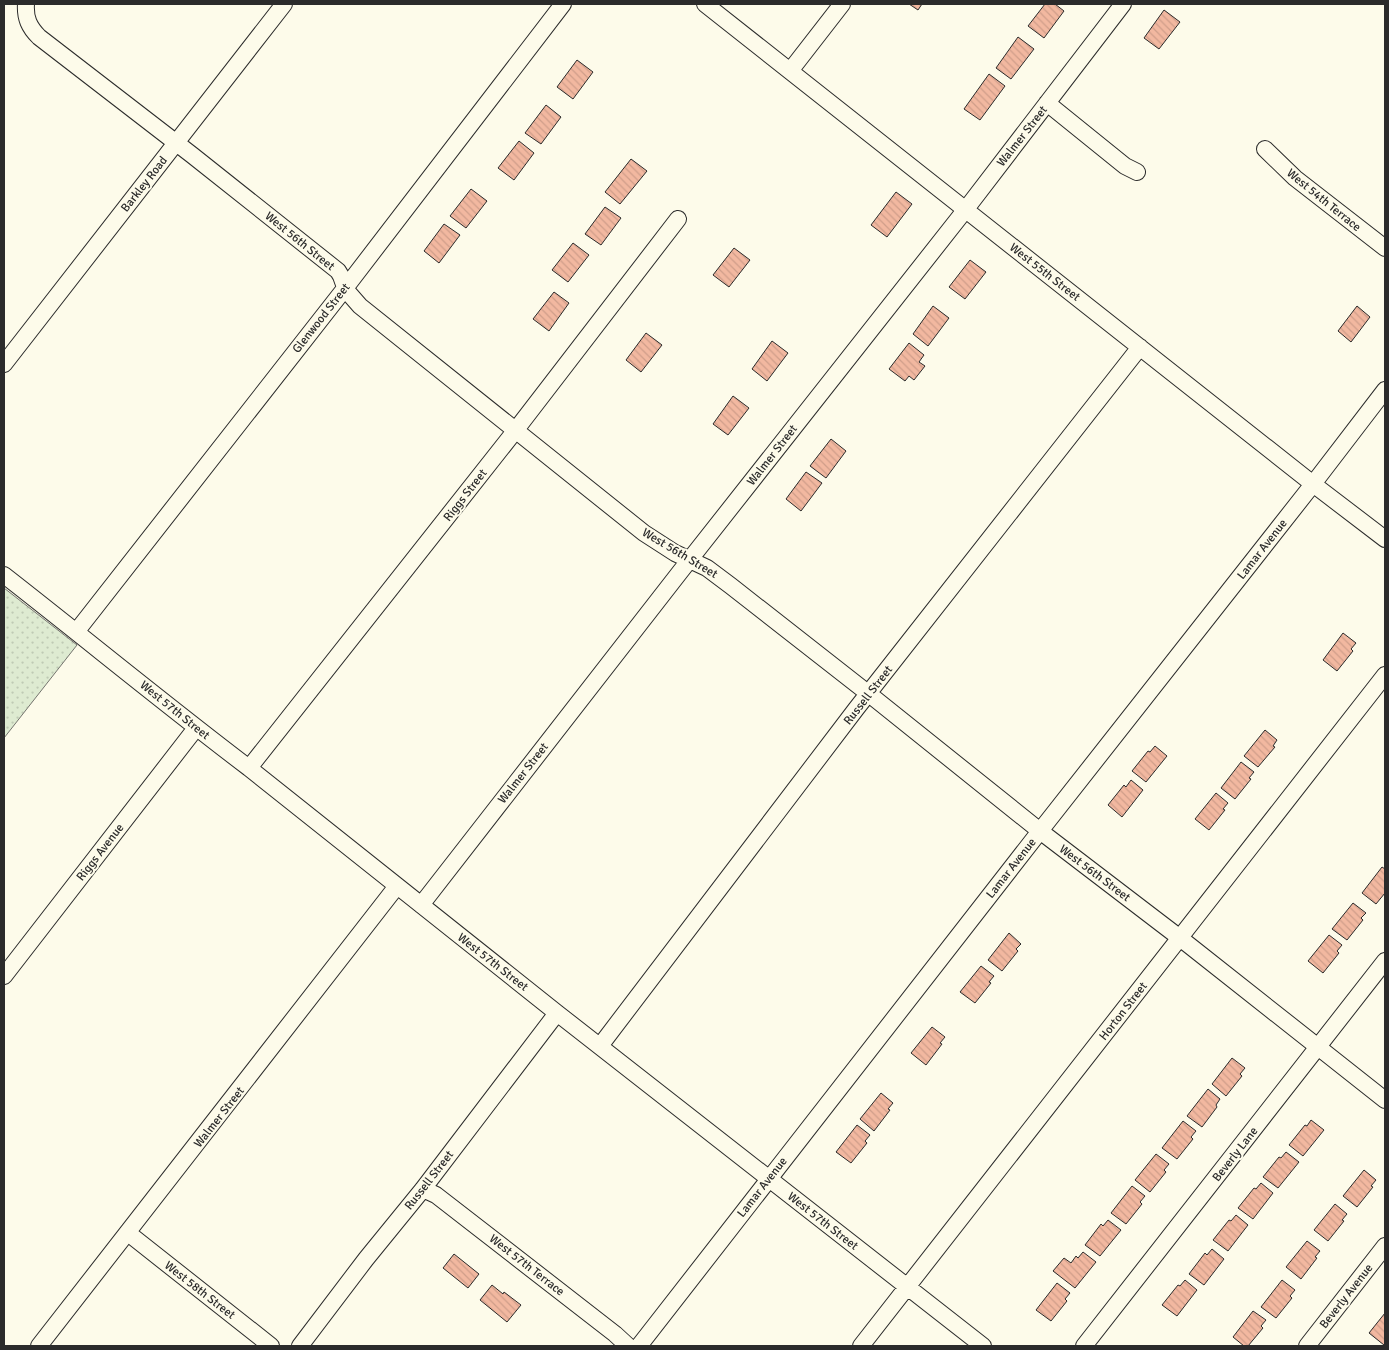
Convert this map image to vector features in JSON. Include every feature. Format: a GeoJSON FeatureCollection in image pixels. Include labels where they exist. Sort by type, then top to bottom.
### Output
{"type":"FeatureCollection","features":[{"type":"Feature","properties":{"kind":"street","name":"West 56th Street"},"geometry":{"type":"LineString","coordinates":[[26,4],[28,22],[36,34],[338,271],[342,276],[349,295],[360,306],[644,533],[712,572],[1385,1100]]}},
{"type":"Feature","properties":{"kind":"street","name":"Barkley Road"},"geometry":{"type":"LineString","coordinates":[[4,364],[284,4]]}},
{"type":"Feature","properties":{"kind":"street","name":"Glenwood Street"},"geometry":{"type":"LineString","coordinates":[[76,632],[346,287],[563,4]]}},
{"type":"Feature","properties":{"kind":"street","name":"West 55th Street"},"geometry":{"type":"LineString","coordinates":[[705,4],[1385,539]]}},
{"type":"Feature","properties":{"kind":"street"},"geometry":{"type":"LineString","coordinates":[[790,71],[842,4]]}},
{"type":"Feature","properties":{"kind":"street","name":"Walmer Street"},"geometry":{"type":"LineString","coordinates":[[421,905],[689,560],[966,209],[1123,4]]}},
{"type":"Feature","properties":{"kind":"street"},"geometry":{"type":"LineString","coordinates":[[1047,103],[1125,166],[1137,172]]}},
{"type":"Feature","properties":{"kind":"street","name":"West 54th Terrace"},"geometry":{"type":"LineString","coordinates":[[1265,149],[1295,178],[1385,248]]}},
{"type":"Feature","properties":{"kind":"street","name":"Riggs Street"},"geometry":{"type":"LineString","coordinates":[[249,768],[515,431],[678,219]]}},
{"type":"Feature","properties":{"kind":"street","name":"Russell Street"},"geometry":{"type":"LineString","coordinates":[[600,1046],[869,694],[1140,347]]}},
{"type":"Feature","properties":{"kind":"street","name":"Lamar Avenue"},"geometry":{"type":"LineString","coordinates":[[639,1346],[1040,831],[1314,484],[1385,390]]}},
{"type":"Feature","properties":{"kind":"street","name":"West 57th Street"},"geometry":{"type":"LineString","coordinates":[[4,575],[983,1346]]}},
{"type":"Feature","properties":{"kind":"street","name":"Horton Street"},"geometry":{"type":"LineString","coordinates":[[861,1346],[1385,675]]}},
{"type":"Feature","properties":{"kind":"street","name":"Riggs Avenue"},"geometry":{"type":"LineString","coordinates":[[4,976],[196,728]]}},
{"type":"Feature","properties":{"kind":"street","name":"Walmer Street"},"geometry":{"type":"LineString","coordinates":[[40,1346],[397,886]]}},
{"type":"Feature","properties":{"kind":"street","name":"Beverly Lane"},"geometry":{"type":"LineString","coordinates":[[1084,1346],[1385,961]]}},
{"type":"Feature","properties":{"kind":"street","name":"Russell Street"},"geometry":{"type":"LineString","coordinates":[[300,1346],[423,1189],[557,1012]]}},
{"type":"Feature","properties":{"kind":"street","name":"West 57th Terrace"},"geometry":{"type":"LineString","coordinates":[[423,1189],[436,1195],[628,1346]]}},
{"type":"Feature","properties":{"kind":"street","name":"West 58th Street"},"geometry":{"type":"LineString","coordinates":[[128,1233],[271,1346]]}},
{"type":"Feature","properties":{"kind":"street","name":"Beverly Avenue"},"geometry":{"type":"LineString","coordinates":[[1307,1346],[1385,1246]]}},
{"type":"Feature","properties":{"kind":"green space"},"geometry":{"type":"Polygon","coordinates":[[[4,588],[77,645],[4,738],[4,588]]]}},
{"type":"Feature","properties":{"kind":"building"},"geometry":{"type":"Polygon","coordinates":[[[909,4],[922,4],[918,10],[909,4]]]}},
{"type":"Feature","properties":{"kind":"building"},"geometry":{"type":"Polygon","coordinates":[[[1045,4],[1055,4],[1064,11],[1044,38],[1028,26],[1045,4]]]}},
{"type":"Feature","properties":{"kind":"building"},"geometry":{"type":"Polygon","coordinates":[[[1164,10],[1180,22],[1159,49],[1144,38],[1164,10]]]}},
{"type":"Feature","properties":{"kind":"building"},"geometry":{"type":"Polygon","coordinates":[[[1018,37],[1034,49],[1011,79],[996,68],[1018,37]]]}},
{"type":"Feature","properties":{"kind":"building"},"geometry":{"type":"Polygon","coordinates":[[[577,60],[593,72],[573,99],[557,87],[577,60]]]}},
{"type":"Feature","properties":{"kind":"building"},"geometry":{"type":"Polygon","coordinates":[[[989,74],[1005,86],[980,120],[964,109],[989,74]]]}},
{"type":"Feature","properties":{"kind":"building"},"geometry":{"type":"Polygon","coordinates":[[[546,105],[561,117],[541,144],[525,133],[546,105]]]}},
{"type":"Feature","properties":{"kind":"building"},"geometry":{"type":"Polygon","coordinates":[[[519,141],[534,153],[514,180],[498,168],[519,141]]]}},
{"type":"Feature","properties":{"kind":"building"},"geometry":{"type":"Polygon","coordinates":[[[631,159],[647,171],[620,204],[605,192],[631,159]]]}},
{"type":"Feature","properties":{"kind":"building"},"geometry":{"type":"Polygon","coordinates":[[[471,189],[487,201],[466,228],[450,216],[471,189]]]}},
{"type":"Feature","properties":{"kind":"building"},"geometry":{"type":"Polygon","coordinates":[[[896,192],[912,204],[887,237],[871,225],[896,192]]]}},
{"type":"Feature","properties":{"kind":"building"},"geometry":{"type":"Polygon","coordinates":[[[605,207],[621,218],[601,245],[585,234],[605,207]]]}},
{"type":"Feature","properties":{"kind":"building"},"geometry":{"type":"Polygon","coordinates":[[[444,224],[460,235],[439,263],[424,251],[444,224]]]}},
{"type":"Feature","properties":{"kind":"building"},"geometry":{"type":"Polygon","coordinates":[[[573,243],[589,255],[568,282],[552,270],[573,243]]]}},
{"type":"Feature","properties":{"kind":"building"},"geometry":{"type":"Polygon","coordinates":[[[734,248],[750,260],[729,287],[713,275],[734,248]]]}},
{"type":"Feature","properties":{"kind":"building"},"geometry":{"type":"Polygon","coordinates":[[[970,260],[986,272],[965,299],[949,287],[970,260]]]}},
{"type":"Feature","properties":{"kind":"building"},"geometry":{"type":"Polygon","coordinates":[[[554,292],[569,303],[549,331],[533,319],[554,292]]]}},
{"type":"Feature","properties":{"kind":"building"},"geometry":{"type":"Polygon","coordinates":[[[933,306],[949,318],[928,346],[913,334],[933,306]]]}},
{"type":"Feature","properties":{"kind":"building"},"geometry":{"type":"Polygon","coordinates":[[[1357,306],[1370,317],[1351,342],[1338,331],[1357,306]]]}},
{"type":"Feature","properties":{"kind":"building"},"geometry":{"type":"Polygon","coordinates":[[[646,333],[662,345],[641,372],[626,360],[646,333]]]}},
{"type":"Feature","properties":{"kind":"building"},"geometry":{"type":"Polygon","coordinates":[[[772,341],[788,353],[767,381],[752,369],[772,341]]]}},
{"type":"Feature","properties":{"kind":"building"},"geometry":{"type":"Polygon","coordinates":[[[909,343],[924,355],[919,362],[925,366],[914,380],[909,376],[905,381],[889,369],[909,343]]]}},
{"type":"Feature","properties":{"kind":"building"},"geometry":{"type":"Polygon","coordinates":[[[733,396],[749,408],[728,435],[713,424],[733,396]]]}},
{"type":"Feature","properties":{"kind":"building"},"geometry":{"type":"Polygon","coordinates":[[[831,439],[846,451],[826,478],[810,466],[831,439]]]}},
{"type":"Feature","properties":{"kind":"building"},"geometry":{"type":"Polygon","coordinates":[[[806,472],[822,483],[801,511],[786,499],[806,472]]]}},
{"type":"Feature","properties":{"kind":"building"},"geometry":{"type":"Polygon","coordinates":[[[1343,633],[1356,643],[1351,649],[1353,651],[1337,671],[1323,660],[1343,633]]]}},
{"type":"Feature","properties":{"kind":"building"},"geometry":{"type":"Polygon","coordinates":[[[1265,730],[1277,740],[1273,746],[1275,747],[1258,767],[1244,756],[1265,730]]]}},
{"type":"Feature","properties":{"kind":"building"},"geometry":{"type":"Polygon","coordinates":[[[1155,746],[1167,756],[1146,782],[1132,771],[1148,751],[1150,752],[1155,746]]]}},
{"type":"Feature","properties":{"kind":"building"},"geometry":{"type":"Polygon","coordinates":[[[1241,762],[1254,772],[1249,778],[1251,779],[1235,799],[1221,788],[1241,762]]]}},
{"type":"Feature","properties":{"kind":"building"},"geometry":{"type":"Polygon","coordinates":[[[1131,780],[1143,790],[1122,817],[1108,805],[1124,785],[1126,787],[1131,780]]]}},
{"type":"Feature","properties":{"kind":"building"},"geometry":{"type":"Polygon","coordinates":[[[1216,793],[1228,803],[1223,809],[1225,810],[1209,830],[1195,819],[1216,793]]]}},
{"type":"Feature","properties":{"kind":"building"},"geometry":{"type":"Polygon","coordinates":[[[1382,867],[1385,869],[1385,893],[1376,904],[1362,893],[1382,867]]]}},
{"type":"Feature","properties":{"kind":"building"},"geometry":{"type":"Polygon","coordinates":[[[1353,903],[1366,913],[1361,918],[1363,920],[1347,940],[1332,929],[1353,903]]]}},
{"type":"Feature","properties":{"kind":"building"},"geometry":{"type":"Polygon","coordinates":[[[1009,933],[1021,944],[1016,949],[1018,951],[1002,971],[988,960],[1009,933]]]}},
{"type":"Feature","properties":{"kind":"building"},"geometry":{"type":"Polygon","coordinates":[[[1329,935],[1342,945],[1337,951],[1339,953],[1323,973],[1308,961],[1329,935]]]}},
{"type":"Feature","properties":{"kind":"building"},"geometry":{"type":"Polygon","coordinates":[[[981,966],[994,976],[989,982],[991,983],[975,1003],[960,992],[981,966]]]}},
{"type":"Feature","properties":{"kind":"building"},"geometry":{"type":"Polygon","coordinates":[[[932,1027],[945,1037],[926,1065],[911,1053],[932,1027]]]}},
{"type":"Feature","properties":{"kind":"building"},"geometry":{"type":"Polygon","coordinates":[[[1232,1058],[1245,1068],[1240,1074],[1242,1076],[1226,1096],[1212,1084],[1232,1058]]]}},
{"type":"Feature","properties":{"kind":"building"},"geometry":{"type":"Polygon","coordinates":[[[1208,1089],[1220,1099],[1216,1105],[1217,1107],[1202,1127],[1187,1116],[1208,1089]]]}},
{"type":"Feature","properties":{"kind":"building"},"geometry":{"type":"Polygon","coordinates":[[[881,1093],[893,1103],[874,1131],[860,1119],[881,1093]]]}},
{"type":"Feature","properties":{"kind":"building"},"geometry":{"type":"Polygon","coordinates":[[[1311,1120],[1324,1130],[1303,1156],[1289,1145],[1311,1120]]]}},
{"type":"Feature","properties":{"kind":"building"},"geometry":{"type":"Polygon","coordinates":[[[1183,1121],[1196,1131],[1191,1137],[1193,1139],[1177,1159],[1162,1148],[1183,1121]]]}},
{"type":"Feature","properties":{"kind":"building"},"geometry":{"type":"Polygon","coordinates":[[[857,1125],[870,1135],[865,1141],[867,1143],[851,1163],[836,1152],[857,1125]]]}},
{"type":"Feature","properties":{"kind":"building"},"geometry":{"type":"Polygon","coordinates":[[[1286,1152],[1299,1162],[1278,1188],[1263,1177],[1279,1157],[1281,1158],[1286,1152]]]}},
{"type":"Feature","properties":{"kind":"building"},"geometry":{"type":"Polygon","coordinates":[[[1156,1154],[1169,1164],[1164,1170],[1166,1172],[1150,1192],[1135,1180],[1156,1154]]]}},
{"type":"Feature","properties":{"kind":"building"},"geometry":{"type":"Polygon","coordinates":[[[1364,1170],[1376,1180],[1371,1186],[1373,1187],[1357,1207],[1343,1196],[1364,1170]]]}},
{"type":"Feature","properties":{"kind":"building"},"geometry":{"type":"Polygon","coordinates":[[[1261,1183],[1273,1193],[1253,1219],[1238,1208],[1254,1188],[1256,1189],[1261,1183]]]}},
{"type":"Feature","properties":{"kind":"building"},"geometry":{"type":"Polygon","coordinates":[[[1132,1186],[1145,1196],[1140,1202],[1142,1204],[1126,1224],[1111,1213],[1132,1186]]]}},
{"type":"Feature","properties":{"kind":"building"},"geometry":{"type":"Polygon","coordinates":[[[1335,1204],[1347,1214],[1342,1220],[1344,1221],[1328,1241],[1314,1230],[1335,1204]]]}},
{"type":"Feature","properties":{"kind":"building"},"geometry":{"type":"Polygon","coordinates":[[[1236,1215],[1248,1225],[1228,1251],[1213,1240],[1229,1220],[1231,1221],[1236,1215]]]}},
{"type":"Feature","properties":{"kind":"building"},"geometry":{"type":"Polygon","coordinates":[[[1108,1220],[1121,1230],[1100,1256],[1085,1245],[1101,1224],[1103,1226],[1108,1220]]]}},
{"type":"Feature","properties":{"kind":"building"},"geometry":{"type":"Polygon","coordinates":[[[1307,1241],[1320,1251],[1301,1279],[1286,1267],[1307,1241]]]}},
{"type":"Feature","properties":{"kind":"building"},"geometry":{"type":"Polygon","coordinates":[[[1212,1249],[1224,1259],[1204,1285],[1189,1274],[1205,1253],[1207,1255],[1212,1249]]]}},
{"type":"Feature","properties":{"kind":"building"},"geometry":{"type":"Polygon","coordinates":[[[1083,1252],[1096,1262],[1075,1288],[1053,1271],[1064,1258],[1071,1263],[1076,1256],[1078,1258],[1083,1252]]]}},
{"type":"Feature","properties":{"kind":"building"},"geometry":{"type":"Polygon","coordinates":[[[454,1254],[479,1274],[468,1288],[443,1268],[454,1254]]]}},
{"type":"Feature","properties":{"kind":"building"},"geometry":{"type":"Polygon","coordinates":[[[1185,1280],[1197,1290],[1177,1316],[1162,1305],[1178,1285],[1180,1286],[1185,1280]]]}},
{"type":"Feature","properties":{"kind":"building"},"geometry":{"type":"Polygon","coordinates":[[[1282,1280],[1295,1290],[1290,1296],[1292,1298],[1276,1318],[1261,1307],[1282,1280]]]}},
{"type":"Feature","properties":{"kind":"building"},"geometry":{"type":"Polygon","coordinates":[[[1057,1283],[1070,1293],[1065,1299],[1067,1301],[1051,1321],[1036,1310],[1057,1283]]]}},
{"type":"Feature","properties":{"kind":"building"},"geometry":{"type":"Polygon","coordinates":[[[492,1285],[521,1305],[507,1322],[480,1300],[492,1285]]]}},
{"type":"Feature","properties":{"kind":"building"},"geometry":{"type":"Polygon","coordinates":[[[1253,1311],[1266,1320],[1261,1326],[1263,1328],[1248,1346],[1244,1346],[1233,1337],[1253,1311]]]}},
{"type":"Feature","properties":{"kind":"building"},"geometry":{"type":"Polygon","coordinates":[[[1385,1313],[1385,1343],[1384,1345],[1369,1333],[1385,1313]]]}}]}
